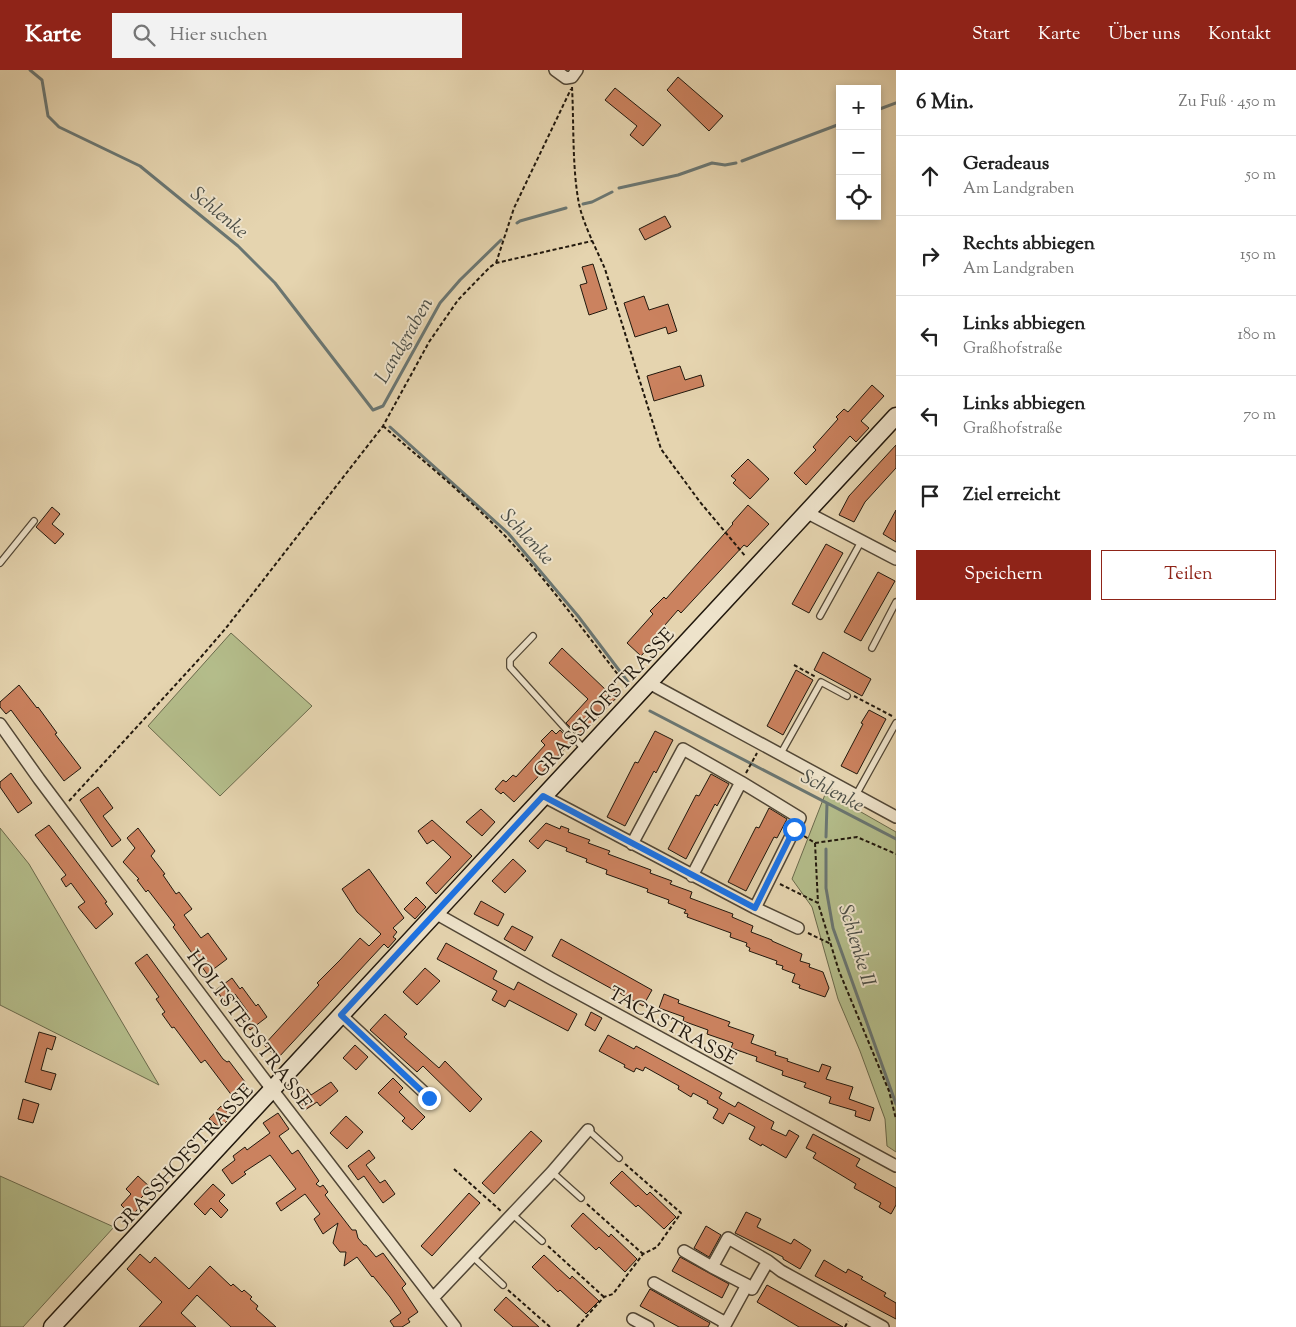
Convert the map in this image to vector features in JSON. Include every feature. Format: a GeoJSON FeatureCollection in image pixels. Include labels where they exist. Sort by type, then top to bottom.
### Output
{"type":"FeatureCollection","features":[{"type":"Feature","properties":{"kind":"street"},"geometry":{"type":"LineString","coordinates":[[555,70],[566,78],[574,74]]}},
{"type":"Feature","properties":{"kind":"street","name":"GRASSHOFSTRASSE"},"geometry":{"type":"LineString","coordinates":[[52,1327],[896,416]]}},
{"type":"Feature","properties":{"kind":"street"},"geometry":{"type":"LineString","coordinates":[[806,512],[896,559]]}},
{"type":"Feature","properties":{"kind":"street"},"geometry":{"type":"LineString","coordinates":[[649,683],[896,817]]}},
{"type":"Feature","properties":{"kind":"street","name":"HOLTSTEGSTRASSE"},"geometry":{"type":"LineString","coordinates":[[0,724],[39,779],[455,1327]]}},
{"type":"Feature","properties":{"kind":"street"},"geometry":{"type":"LineString","coordinates":[[632,844],[683,749],[743,778],[800,818],[755,908]]}},
{"type":"Feature","properties":{"kind":"street"},"geometry":{"type":"LineString","coordinates":[[692,876],[743,778]]}},
{"type":"Feature","properties":{"kind":"street"},"geometry":{"type":"LineString","coordinates":[[543,796],[692,876],[798,928]]}},
{"type":"Feature","properties":{"kind":"street","name":"TACKSTRASSE"},"geometry":{"type":"LineString","coordinates":[[435,913],[896,1166]]}},
{"type":"Feature","properties":{"kind":"street"},"geometry":{"type":"LineString","coordinates":[[341,1015],[429,1098]]}},
{"type":"Feature","properties":{"kind":"street"},"geometry":{"type":"LineString","coordinates":[[433,1298],[552,1172],[588,1130]]}},
{"type":"Feature","properties":{"kind":"street"},"geometry":{"type":"LineString","coordinates":[[712,1266],[728,1238],[768,1261],[781,1271],[883,1327]]}},
{"type":"Feature","properties":{"kind":"street"},"geometry":{"type":"LineString","coordinates":[[684,1252],[752,1288],[768,1261]]}},
{"type":"Feature","properties":{"kind":"street"},"geometry":{"type":"LineString","coordinates":[[654,1283],[725,1325],[747,1285]]}},
{"type":"Feature","properties":{"kind":"street"},"geometry":{"type":"LineString","coordinates":[[633,1319],[648,1327]]}},
{"type":"Feature","properties":{"kind":"lane"},"geometry":{"type":"LineString","coordinates":[[0,563],[34,521]]}},
{"type":"Feature","properties":{"kind":"lane"},"geometry":{"type":"LineString","coordinates":[[820,616],[862,540]]}},
{"type":"Feature","properties":{"kind":"lane"},"geometry":{"type":"LineString","coordinates":[[872,648],[896,602]]}},
{"type":"Feature","properties":{"kind":"lane"},"geometry":{"type":"LineString","coordinates":[[533,636],[510,660],[510,667],[586,750]]}},
{"type":"Feature","properties":{"kind":"lane"},"geometry":{"type":"LineString","coordinates":[[780,755],[821,682],[847,696]]}},
{"type":"Feature","properties":{"kind":"lane"},"geometry":{"type":"LineString","coordinates":[[856,795],[896,723]]}},
{"type":"Feature","properties":{"kind":"lane"},"geometry":{"type":"LineString","coordinates":[[588,1130],[619,1158]]}},
{"type":"Feature","properties":{"kind":"lane"},"geometry":{"type":"LineString","coordinates":[[552,1172],[581,1198]]}},
{"type":"Feature","properties":{"kind":"lane"},"geometry":{"type":"LineString","coordinates":[[511,1216],[542,1241]]}},
{"type":"Feature","properties":{"kind":"lane"},"geometry":{"type":"LineString","coordinates":[[473,1257],[503,1285]]}},
{"type":"Feature","properties":{"kind":"path"},"geometry":{"type":"LineString","coordinates":[[574,74],[576,179],[580,205],[592,240],[605,269],[661,449],[700,501],[755,567]]}},
{"type":"Feature","properties":{"kind":"path"},"geometry":{"type":"LineString","coordinates":[[496,263],[514,208],[570,92],[574,74]]}},
{"type":"Feature","properties":{"kind":"path"},"geometry":{"type":"LineString","coordinates":[[62,808],[202,657],[383,426],[428,342],[458,300],[496,263],[592,240]]}},
{"type":"Feature","properties":{"kind":"path"},"geometry":{"type":"LineString","coordinates":[[383,426],[483,514],[514,546],[635,697]]}},
{"type":"Feature","properties":{"kind":"path"},"geometry":{"type":"LineString","coordinates":[[794,665],[814,675],[821,682]]}},
{"type":"Feature","properties":{"kind":"path"},"geometry":{"type":"LineString","coordinates":[[847,696],[855,696],[891,716],[896,723]]}},
{"type":"Feature","properties":{"kind":"path"},"geometry":{"type":"LineString","coordinates":[[743,778],[753,759]]}},
{"type":"Feature","properties":{"kind":"path"},"geometry":{"type":"LineString","coordinates":[[794,829],[815,843],[857,837],[896,854]]}},
{"type":"Feature","properties":{"kind":"path"},"geometry":{"type":"LineString","coordinates":[[815,843],[818,903],[839,971],[889,1091],[896,1119]]}},
{"type":"Feature","properties":{"kind":"path"},"geometry":{"type":"LineString","coordinates":[[770,879],[818,903]]}},
{"type":"Feature","properties":{"kind":"path"},"geometry":{"type":"LineString","coordinates":[[798,928],[831,944]]}},
{"type":"Feature","properties":{"kind":"path"},"geometry":{"type":"LineString","coordinates":[[577,1327],[604,1297],[613,1294],[643,1254],[657,1247],[681,1213],[619,1158]]}},
{"type":"Feature","properties":{"kind":"path"},"geometry":{"type":"LineString","coordinates":[[454,1169],[511,1216]]}},
{"type":"Feature","properties":{"kind":"path"},"geometry":{"type":"LineString","coordinates":[[581,1198],[643,1254]]}},
{"type":"Feature","properties":{"kind":"path"},"geometry":{"type":"LineString","coordinates":[[542,1241],[604,1297]]}},
{"type":"Feature","properties":{"kind":"path"},"geometry":{"type":"LineString","coordinates":[[503,1285],[550,1327]]}},
{"type":"Feature","properties":{"kind":"green space"},"geometry":{"type":"Polygon","coordinates":[[[231,633],[312,706],[220,796],[148,726],[231,633]]]}},
{"type":"Feature","properties":{"kind":"green space"},"geometry":{"type":"Polygon","coordinates":[[[826,792],[896,832],[896,1152],[887,1146],[885,1119],[860,1051],[838,999],[812,907],[792,879],[826,792]]]}},
{"type":"Feature","properties":{"kind":"green space"},"geometry":{"type":"Polygon","coordinates":[[[0,828],[29,864],[159,1085],[0,1005],[0,828]]]}},
{"type":"Feature","properties":{"kind":"green space"},"geometry":{"type":"Polygon","coordinates":[[[0,1176],[114,1227],[23,1327],[0,1327],[0,1176]]]}},
{"type":"Feature","properties":{"kind":"building"},"geometry":{"type":"Polygon","coordinates":[[[678,77],[723,116],[709,131],[667,90],[678,77]]]}},
{"type":"Feature","properties":{"kind":"building"},"geometry":{"type":"Polygon","coordinates":[[[615,88],[661,125],[643,146],[630,135],[637,126],[605,100],[615,88]]]}},
{"type":"Feature","properties":{"kind":"building"},"geometry":{"type":"Polygon","coordinates":[[[665,216],[671,227],[645,240],[639,229],[665,216]]]}},
{"type":"Feature","properties":{"kind":"building"},"geometry":{"type":"Polygon","coordinates":[[[593,264],[607,309],[589,315],[580,285],[587,283],[582,267],[593,264]]]}},
{"type":"Feature","properties":{"kind":"building"},"geometry":{"type":"Polygon","coordinates":[[[644,296],[649,310],[668,304],[677,331],[668,334],[666,327],[635,337],[624,303],[644,296]]]}},
{"type":"Feature","properties":{"kind":"building"},"geometry":{"type":"Polygon","coordinates":[[[680,366],[685,380],[701,375],[704,386],[654,401],[647,376],[680,366]]]}},
{"type":"Feature","properties":{"kind":"building"},"geometry":{"type":"Polygon","coordinates":[[[872,385],[884,396],[861,421],[869,428],[856,442],[850,436],[806,485],[794,473],[816,450],[813,447],[838,419],[836,417],[844,409],[848,412],[872,385]]]}},
{"type":"Feature","properties":{"kind":"building"},"geometry":{"type":"Polygon","coordinates":[[[896,445],[896,468],[865,502],[854,522],[839,515],[849,496],[896,445]]]}},
{"type":"Feature","properties":{"kind":"building"},"geometry":{"type":"Polygon","coordinates":[[[748,459],[769,479],[750,499],[733,483],[736,480],[731,476],[748,459]]]}},
{"type":"Feature","properties":{"kind":"building"},"geometry":{"type":"Polygon","coordinates":[[[748,505],[769,524],[747,547],[744,545],[681,613],[678,610],[665,625],[667,627],[641,656],[627,643],[653,614],[650,611],[664,597],[666,599],[748,505]]]}},
{"type":"Feature","properties":{"kind":"building"},"geometry":{"type":"Polygon","coordinates":[[[52,507],[60,514],[52,524],[64,534],[55,544],[36,527],[52,507]]]}},
{"type":"Feature","properties":{"kind":"building"},"geometry":{"type":"Polygon","coordinates":[[[896,510],[896,542],[883,534],[896,510]]]}},
{"type":"Feature","properties":{"kind":"building"},"geometry":{"type":"Polygon","coordinates":[[[826,544],[843,553],[809,613],[792,604],[826,544]]]}},
{"type":"Feature","properties":{"kind":"building"},"geometry":{"type":"Polygon","coordinates":[[[878,572],[895,581],[861,641],[844,632],[878,572]]]}},
{"type":"Feature","properties":{"kind":"building"},"geometry":{"type":"Polygon","coordinates":[[[562,648],[607,691],[610,687],[619,695],[581,736],[566,723],[588,699],[549,663],[562,648]]]}},
{"type":"Feature","properties":{"kind":"building"},"geometry":{"type":"Polygon","coordinates":[[[823,652],[871,679],[862,696],[814,670],[823,652]]]}},
{"type":"Feature","properties":{"kind":"building"},"geometry":{"type":"Polygon","coordinates":[[[796,670],[813,680],[783,735],[767,726],[796,670]]]}},
{"type":"Feature","properties":{"kind":"building"},"geometry":{"type":"Polygon","coordinates":[[[19,685],[38,707],[57,733],[55,734],[81,768],[64,781],[11,710],[6,714],[0,707],[0,702],[19,685]]]}},
{"type":"Feature","properties":{"kind":"building"},"geometry":{"type":"Polygon","coordinates":[[[869,710],[886,719],[857,774],[841,766],[869,710]]]}},
{"type":"Feature","properties":{"kind":"building"},"geometry":{"type":"Polygon","coordinates":[[[552,730],[556,734],[560,730],[571,742],[514,802],[503,792],[501,794],[495,789],[503,780],[506,782],[513,775],[516,777],[545,745],[541,741],[552,730]]]}},
{"type":"Feature","properties":{"kind":"building"},"geometry":{"type":"Polygon","coordinates":[[[655,731],[673,740],[625,826],[607,817],[635,762],[638,763],[655,731]]]}},
{"type":"Feature","properties":{"kind":"building"},"geometry":{"type":"Polygon","coordinates":[[[11,773],[32,803],[18,813],[0,787],[0,782],[11,773]]]}},
{"type":"Feature","properties":{"kind":"building"},"geometry":{"type":"Polygon","coordinates":[[[711,774],[729,784],[717,806],[715,804],[686,859],[668,849],[696,795],[699,796],[711,774]]]}},
{"type":"Feature","properties":{"kind":"building"},"geometry":{"type":"Polygon","coordinates":[[[98,787],[113,808],[103,816],[121,840],[112,847],[80,800],[98,787]]]}},
{"type":"Feature","properties":{"kind":"building"},"geometry":{"type":"Polygon","coordinates":[[[769,808],[787,819],[777,838],[774,837],[746,891],[728,882],[756,827],[759,828],[769,808]]]}},
{"type":"Feature","properties":{"kind":"building"},"geometry":{"type":"Polygon","coordinates":[[[481,809],[495,822],[482,836],[466,822],[481,809]]]}},
{"type":"Feature","properties":{"kind":"building"},"geometry":{"type":"Polygon","coordinates":[[[432,820],[472,856],[436,894],[426,883],[451,857],[433,840],[427,844],[418,831],[432,820]]]}},
{"type":"Feature","properties":{"kind":"building"},"geometry":{"type":"Polygon","coordinates":[[[546,823],[560,829],[561,826],[569,829],[568,832],[590,840],[588,843],[610,851],[608,854],[651,870],[650,873],[672,881],[670,884],[692,892],[690,898],[733,914],[732,917],[753,926],[751,932],[802,954],[800,961],[810,964],[809,967],[823,972],[829,988],[825,997],[799,988],[800,985],[792,982],[795,974],[782,969],[783,966],[776,964],[777,961],[749,951],[750,948],[746,946],[747,943],[730,937],[731,933],[687,917],[688,914],[684,913],[686,910],[668,903],[669,900],[647,892],[648,889],[606,874],[607,870],[586,862],[587,859],[566,851],[567,848],[546,840],[538,849],[529,841],[546,823]]]}},
{"type":"Feature","properties":{"kind":"building"},"geometry":{"type":"Polygon","coordinates":[[[49,825],[107,902],[105,903],[113,914],[96,929],[78,907],[85,902],[71,883],[66,887],[61,879],[66,875],[35,835],[49,825]]]}},
{"type":"Feature","properties":{"kind":"building"},"geometry":{"type":"Polygon","coordinates":[[[138,828],[155,851],[151,856],[165,874],[163,875],[176,894],[179,892],[192,909],[184,915],[201,938],[208,933],[227,959],[207,974],[173,927],[175,925],[148,890],[146,892],[137,880],[139,879],[123,862],[135,848],[127,838],[138,828]]]}},
{"type":"Feature","properties":{"kind":"building"},"geometry":{"type":"Polygon","coordinates":[[[513,859],[526,871],[505,893],[492,881],[513,859]]]}},
{"type":"Feature","properties":{"kind":"building"},"geometry":{"type":"Polygon","coordinates":[[[369,869],[404,918],[393,928],[397,932],[393,937],[396,939],[388,948],[384,944],[278,1058],[264,1045],[319,985],[317,983],[360,938],[369,946],[381,934],[357,912],[342,889],[369,869]]]}},
{"type":"Feature","properties":{"kind":"building"},"geometry":{"type":"Polygon","coordinates":[[[416,897],[426,907],[415,919],[404,909],[416,897]]]}},
{"type":"Feature","properties":{"kind":"building"},"geometry":{"type":"Polygon","coordinates":[[[481,901],[504,914],[498,926],[474,914],[481,901]]]}},
{"type":"Feature","properties":{"kind":"building"},"geometry":{"type":"Polygon","coordinates":[[[512,926],[533,937],[525,951],[504,939],[512,926]]]}},
{"type":"Feature","properties":{"kind":"building"},"geometry":{"type":"Polygon","coordinates":[[[561,939],[652,990],[643,1006],[552,956],[561,939]]]}},
{"type":"Feature","properties":{"kind":"building"},"geometry":{"type":"Polygon","coordinates":[[[446,943],[497,971],[493,979],[514,990],[518,982],[577,1014],[568,1031],[509,1000],[505,1007],[492,1000],[497,991],[437,959],[446,943]]]}},
{"type":"Feature","properties":{"kind":"building"},"geometry":{"type":"Polygon","coordinates":[[[147,954],[223,1059],[227,1062],[229,1061],[245,1082],[243,1084],[246,1087],[233,1097],[205,1060],[201,1063],[162,1014],[165,1012],[156,999],[159,997],[135,963],[147,954]]]}},
{"type":"Feature","properties":{"kind":"building"},"geometry":{"type":"Polygon","coordinates":[[[425,968],[440,981],[417,1005],[403,992],[425,968]]]}},
{"type":"Feature","properties":{"kind":"building"},"geometry":{"type":"Polygon","coordinates":[[[232,978],[240,989],[242,987],[256,1006],[258,1004],[267,1017],[250,1030],[241,1017],[248,1012],[235,994],[225,1002],[216,990],[232,978]]]}},
{"type":"Feature","properties":{"kind":"building"},"geometry":{"type":"Polygon","coordinates":[[[664,994],[679,1000],[678,1003],[730,1022],[728,1026],[754,1035],[751,1043],[776,1052],[775,1055],[788,1059],[787,1061],[819,1072],[822,1064],[831,1067],[826,1079],[853,1087],[849,1099],[874,1108],[870,1121],[855,1116],[856,1111],[829,1103],[831,1097],[804,1087],[806,1083],[782,1075],[783,1071],[756,1061],[757,1057],[731,1048],[733,1043],[707,1034],[708,1030],[683,1021],[684,1017],[659,1008],[664,994]]]}},
{"type":"Feature","properties":{"kind":"building"},"geometry":{"type":"Polygon","coordinates":[[[591,1012],[602,1018],[595,1031],[585,1025],[591,1012]]]}},
{"type":"Feature","properties":{"kind":"building"},"geometry":{"type":"Polygon","coordinates":[[[385,1014],[407,1034],[404,1037],[439,1068],[445,1061],[482,1099],[470,1112],[423,1066],[417,1072],[370,1030],[385,1014]]]}},
{"type":"Feature","properties":{"kind":"building"},"geometry":{"type":"Polygon","coordinates":[[[39,1032],[56,1037],[52,1050],[47,1048],[41,1070],[56,1074],[51,1090],[25,1082],[39,1032]]]}},
{"type":"Feature","properties":{"kind":"building"},"geometry":{"type":"Polygon","coordinates":[[[608,1035],[634,1049],[636,1046],[722,1093],[719,1098],[735,1107],[738,1102],[774,1122],[771,1129],[786,1136],[789,1130],[799,1136],[786,1158],[749,1139],[755,1127],[729,1113],[723,1124],[713,1118],[718,1109],[707,1103],[708,1101],[693,1093],[691,1097],[678,1089],[679,1086],[645,1067],[643,1071],[636,1068],[634,1072],[599,1051],[608,1035]]]}},
{"type":"Feature","properties":{"kind":"building"},"geometry":{"type":"Polygon","coordinates":[[[355,1045],[368,1057],[356,1070],[343,1058],[355,1045]]]}},
{"type":"Feature","properties":{"kind":"building"},"geometry":{"type":"Polygon","coordinates":[[[393,1078],[403,1088],[399,1092],[425,1117],[412,1130],[402,1121],[405,1118],[378,1093],[393,1078]]]}},
{"type":"Feature","properties":{"kind":"building"},"geometry":{"type":"Polygon","coordinates":[[[331,1082],[338,1091],[320,1106],[317,1102],[305,1110],[296,1097],[307,1089],[311,1095],[331,1082]]]}},
{"type":"Feature","properties":{"kind":"building"},"geometry":{"type":"Polygon","coordinates":[[[23,1099],[39,1104],[33,1123],[18,1119],[23,1099]]]}},
{"type":"Feature","properties":{"kind":"building"},"geometry":{"type":"Polygon","coordinates":[[[221,1106],[232,1116],[220,1128],[209,1119],[221,1106]]]}},
{"type":"Feature","properties":{"kind":"building"},"geometry":{"type":"Polygon","coordinates":[[[278,1113],[289,1129],[279,1136],[292,1154],[298,1150],[319,1181],[316,1184],[320,1187],[323,1185],[328,1192],[325,1195],[352,1230],[356,1230],[358,1238],[376,1257],[383,1253],[406,1284],[402,1288],[418,1312],[408,1319],[410,1322],[402,1327],[394,1327],[390,1321],[401,1313],[357,1257],[344,1266],[346,1252],[340,1252],[333,1243],[338,1223],[323,1234],[314,1219],[320,1214],[305,1194],[281,1211],[276,1203],[296,1189],[270,1155],[244,1172],[246,1174],[232,1184],[222,1170],[235,1160],[233,1156],[245,1147],[247,1150],[270,1133],[263,1123],[278,1113]]]}},
{"type":"Feature","properties":{"kind":"building"},"geometry":{"type":"Polygon","coordinates":[[[346,1116],[363,1132],[347,1149],[330,1133],[346,1116]]]}},
{"type":"Feature","properties":{"kind":"building"},"geometry":{"type":"Polygon","coordinates":[[[531,1131],[542,1141],[494,1194],[482,1183],[531,1131]]]}},
{"type":"Feature","properties":{"kind":"building"},"geometry":{"type":"Polygon","coordinates":[[[813,1134],[860,1159],[856,1166],[896,1188],[896,1205],[891,1214],[879,1207],[881,1203],[854,1188],[856,1184],[813,1158],[816,1153],[806,1148],[813,1134]]]}},
{"type":"Feature","properties":{"kind":"building"},"geometry":{"type":"Polygon","coordinates":[[[369,1150],[375,1158],[366,1165],[380,1183],[385,1180],[395,1194],[383,1203],[364,1176],[358,1180],[348,1166],[369,1150]]]}},
{"type":"Feature","properties":{"kind":"building"},"geometry":{"type":"Polygon","coordinates":[[[622,1171],[647,1195],[650,1192],[676,1217],[664,1229],[610,1183],[622,1171]]]}},
{"type":"Feature","properties":{"kind":"building"},"geometry":{"type":"Polygon","coordinates":[[[138,1176],[151,1188],[138,1201],[142,1204],[132,1216],[121,1205],[131,1194],[126,1189],[138,1176]]]}},
{"type":"Feature","properties":{"kind":"building"},"geometry":{"type":"Polygon","coordinates":[[[213,1184],[225,1195],[219,1201],[228,1210],[221,1218],[211,1208],[205,1215],[194,1204],[213,1184]]]}},
{"type":"Feature","properties":{"kind":"building"},"geometry":{"type":"Polygon","coordinates":[[[469,1193],[480,1203],[432,1256],[421,1246],[469,1193]]]}},
{"type":"Feature","properties":{"kind":"building"},"geometry":{"type":"Polygon","coordinates":[[[746,1212],[761,1219],[757,1227],[791,1244],[794,1239],[811,1250],[800,1269],[783,1259],[783,1257],[735,1233],[746,1212]]]}},
{"type":"Feature","properties":{"kind":"building"},"geometry":{"type":"Polygon","coordinates":[[[583,1213],[609,1237],[611,1234],[637,1259],[625,1272],[599,1247],[596,1250],[571,1226],[583,1213]]]}},
{"type":"Feature","properties":{"kind":"building"},"geometry":{"type":"Polygon","coordinates":[[[706,1226],[721,1235],[709,1257],[694,1248],[706,1226]]]}},
{"type":"Feature","properties":{"kind":"building"},"geometry":{"type":"Polygon","coordinates":[[[140,1254],[150,1263],[155,1257],[189,1289],[210,1266],[231,1286],[233,1284],[242,1292],[244,1290],[252,1297],[250,1299],[258,1306],[256,1309],[276,1327],[231,1327],[197,1295],[181,1313],[196,1327],[139,1327],[162,1302],[127,1269],[140,1254]]]}},
{"type":"Feature","properties":{"kind":"building"},"geometry":{"type":"Polygon","coordinates":[[[544,1255],[570,1279],[572,1276],[599,1301],[586,1314],[560,1290],[558,1292],[532,1267],[544,1255]]]}},
{"type":"Feature","properties":{"kind":"building"},"geometry":{"type":"Polygon","coordinates":[[[680,1257],[729,1284],[722,1298],[672,1271],[680,1257]]]}},
{"type":"Feature","properties":{"kind":"building"},"geometry":{"type":"Polygon","coordinates":[[[824,1260],[846,1273],[848,1269],[863,1277],[861,1279],[886,1293],[884,1296],[896,1303],[896,1319],[815,1276],[824,1260]]]}},
{"type":"Feature","properties":{"kind":"building"},"geometry":{"type":"Polygon","coordinates":[[[767,1285],[843,1327],[799,1327],[757,1302],[767,1285]]]}},
{"type":"Feature","properties":{"kind":"building"},"geometry":{"type":"Polygon","coordinates":[[[650,1289],[710,1323],[708,1327],[679,1327],[640,1306],[650,1289]]]}},
{"type":"Feature","properties":{"kind":"building"},"geometry":{"type":"Polygon","coordinates":[[[506,1297],[539,1327],[513,1327],[494,1310],[506,1297]]]}},
{"type":"Feature","properties":{"kind":"waterway","name":"Schlenke"},"geometry":{"type":"LineString","coordinates":[[30,70],[42,80],[48,116],[59,127],[140,166],[238,246],[275,283],[373,410],[383,406],[440,303],[460,280],[501,240]]}},
{"type":"Feature","properties":{"kind":"waterway","name":"Landgraben"},"geometry":{"type":"LineString","coordinates":[[881,109],[896,103]]}},
{"type":"Feature","properties":{"kind":"waterway","name":"Landgraben"},"geometry":{"type":"LineString","coordinates":[[742,161],[836,126]]}},
{"type":"Feature","properties":{"kind":"waterway","name":"Landgraben"},"geometry":{"type":"LineString","coordinates":[[619,188],[678,175],[712,163],[725,165],[736,163]]}},
{"type":"Feature","properties":{"kind":"waterway","name":"Landgraben"},"geometry":{"type":"LineString","coordinates":[[583,204],[592,202],[612,192]]}},
{"type":"Feature","properties":{"kind":"waterway","name":"Landgraben"},"geometry":{"type":"LineString","coordinates":[[517,223],[566,208]]}},
{"type":"Feature","properties":{"kind":"waterway","name":"Schlenke"},"geometry":{"type":"LineString","coordinates":[[390,427],[508,533],[578,616],[628,682]]}},
{"type":"Feature","properties":{"kind":"waterway","name":"Schlenke"},"geometry":{"type":"LineString","coordinates":[[650,711],[896,839]]}},
{"type":"Feature","properties":{"kind":"waterway","name":"Schlenke II"},"geometry":{"type":"LineString","coordinates":[[826,837],[827,803]]}},
{"type":"Feature","properties":{"kind":"waterway","name":"Schlenke II"},"geometry":{"type":"LineString","coordinates":[[826,849],[826,888],[833,928],[896,1104]]}},
{"type":"Feature","properties":{"kind":"route"},"geometry":{"type":"LineString","coordinates":[[429,1098],[341,1015],[543,796],[755,908],[794,829]]}}]}
